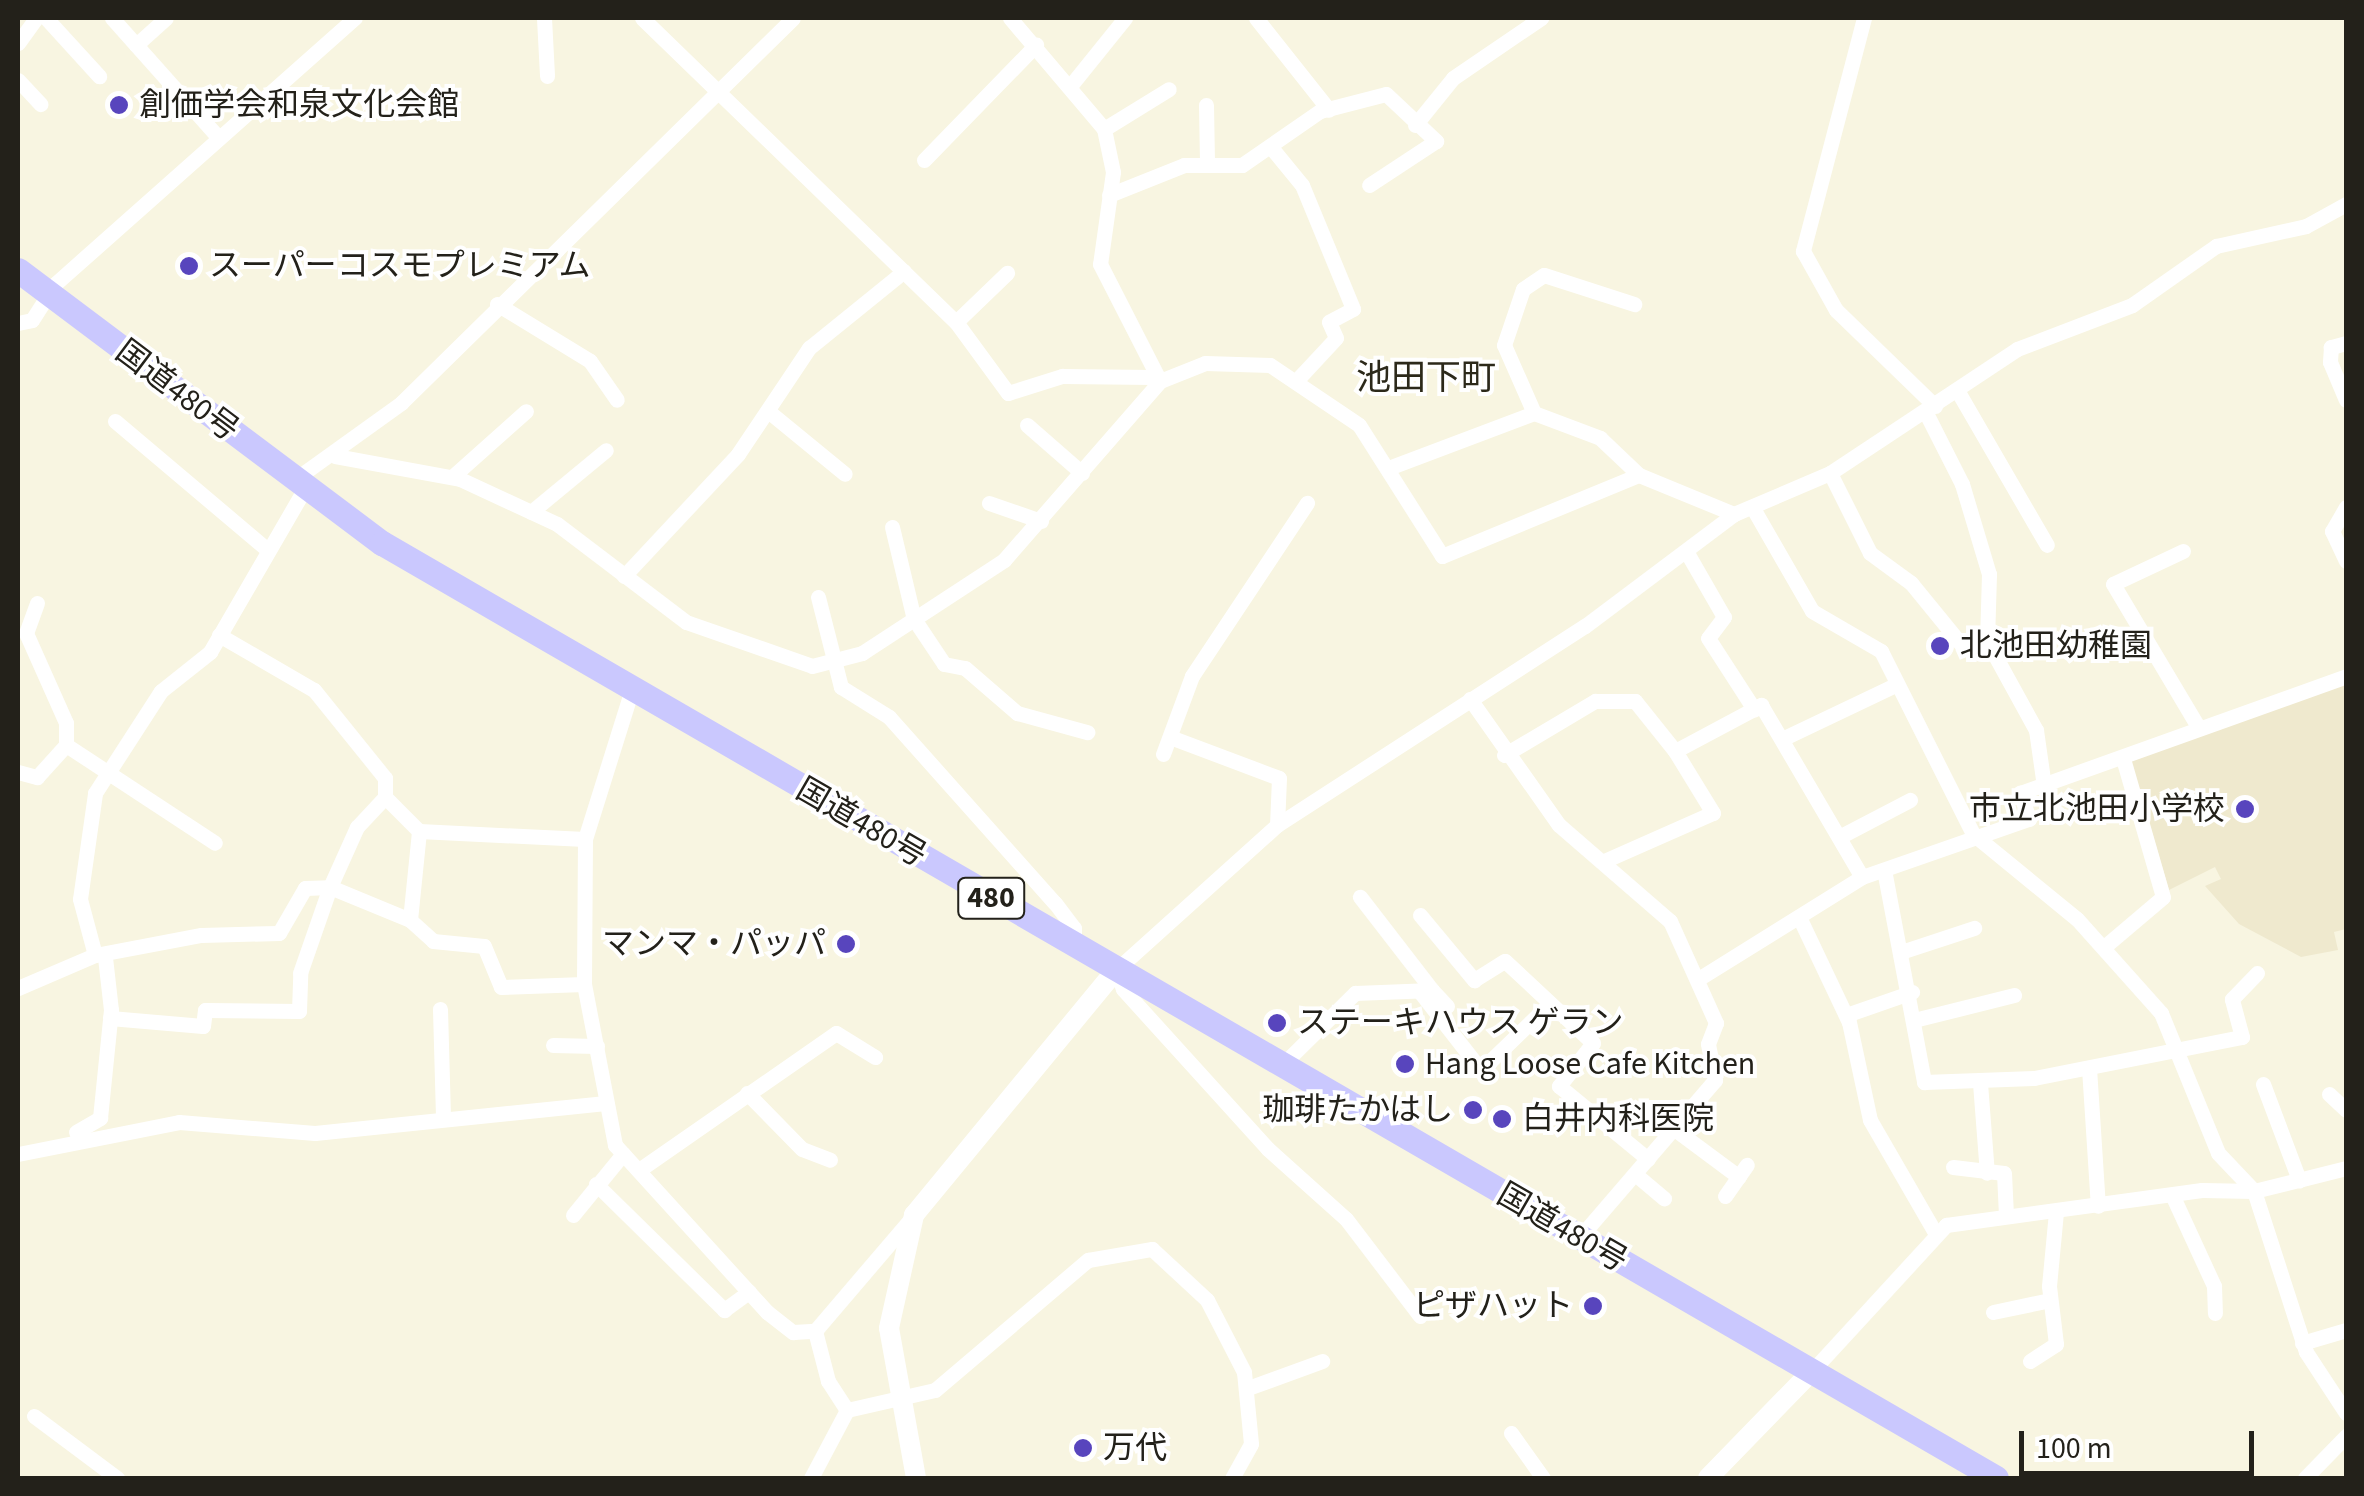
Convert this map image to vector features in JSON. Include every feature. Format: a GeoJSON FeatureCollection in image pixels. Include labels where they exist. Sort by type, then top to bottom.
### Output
{"type":"FeatureCollection","features":[{"type":"Feature","properties":{"kind":"highway","name":"国道480号"},"geometry":{"type":"LineString","coordinates":[[18,270],[300,484],[632,690],[1996,1478]]}},
{"type":"Feature","properties":{"kind":"street"},"geometry":{"type":"LineString","coordinates":[[18,43],[36,18]]}},
{"type":"Feature","properties":{"kind":"street"},"geometry":{"type":"LineString","coordinates":[[46,18],[100,76]]}},
{"type":"Feature","properties":{"kind":"street"},"geometry":{"type":"LineString","coordinates":[[112,18],[218,136]]}},
{"type":"Feature","properties":{"kind":"street"},"geometry":{"type":"LineString","coordinates":[[136,45],[166,18]]}},
{"type":"Feature","properties":{"kind":"street"},"geometry":{"type":"LineString","coordinates":[[18,323],[32,320],[48,293],[218,136],[356,18]]}},
{"type":"Feature","properties":{"kind":"street"},"geometry":{"type":"LineString","coordinates":[[544,18],[546,76]]}},
{"type":"Feature","properties":{"kind":"street"},"geometry":{"type":"LineString","coordinates":[[642,18],[956,322],[1019,397],[1062,376],[1157,379],[1242,360],[1296,381],[1359,424],[1391,467],[1442,556],[1639,475]]}},
{"type":"Feature","properties":{"kind":"street"},"geometry":{"type":"LineString","coordinates":[[48,1147],[100,1118],[110,1018],[100,956],[80,899],[90,810],[104,772],[161,691],[193,671],[252,588],[264,548],[300,484],[335,456],[720,96],[793,18]]}},
{"type":"Feature","properties":{"kind":"street"},"geometry":{"type":"LineString","coordinates":[[1010,18],[1071,84],[1104,129],[1109,195],[1100,264],[1157,379]]}},
{"type":"Feature","properties":{"kind":"street"},"geometry":{"type":"LineString","coordinates":[[1071,84],[1126,18]]}},
{"type":"Feature","properties":{"kind":"street"},"geometry":{"type":"LineString","coordinates":[[1256,18],[1328,110]]}},
{"type":"Feature","properties":{"kind":"street"},"geometry":{"type":"LineString","coordinates":[[1415,125],[1454,78],[1541,18]]}},
{"type":"Feature","properties":{"kind":"street"},"geometry":{"type":"LineString","coordinates":[[1864,18],[1803,251],[1836,310],[1930,409],[1962,484],[1959,498],[1987,564],[1987,641],[2036,730],[2044,786]]}},
{"type":"Feature","properties":{"kind":"street"},"geometry":{"type":"LineString","coordinates":[[924,160],[1036,45]]}},
{"type":"Feature","properties":{"kind":"street"},"geometry":{"type":"LineString","coordinates":[[18,80],[40,104]]}},
{"type":"Feature","properties":{"kind":"street"},"geometry":{"type":"LineString","coordinates":[[1104,129],[1170,89]]}},
{"type":"Feature","properties":{"kind":"street"},"geometry":{"type":"LineString","coordinates":[[1109,195],[1206,165],[1242,166],[1328,110],[1386,94],[1436,141],[1369,185]]}},
{"type":"Feature","properties":{"kind":"street"},"geometry":{"type":"LineString","coordinates":[[1206,105],[1206,165]]}},
{"type":"Feature","properties":{"kind":"street"},"geometry":{"type":"LineString","coordinates":[[1270,146],[1302,184],[1353,309],[1329,322],[1336,338],[1296,381]]}},
{"type":"Feature","properties":{"kind":"street"},"geometry":{"type":"LineString","coordinates":[[632,690],[585,839],[584,984],[605,1102],[623,1154],[749,1292],[793,1332],[815,1330],[1116,970],[1277,826],[1470,699],[1734,514],[1754,510],[1830,473],[2017,348],[2132,304],[2216,246],[2306,226],[2346,204]]}},
{"type":"Feature","properties":{"kind":"street"},"geometry":{"type":"LineString","coordinates":[[624,576],[768,412],[809,348],[904,271]]}},
{"type":"Feature","properties":{"kind":"street"},"geometry":{"type":"LineString","coordinates":[[956,322],[1006,273]]}},
{"type":"Feature","properties":{"kind":"street"},"geometry":{"type":"LineString","coordinates":[[1534,413],[1504,345],[1523,288],[1544,275],[1634,304]]}},
{"type":"Feature","properties":{"kind":"street"},"geometry":{"type":"LineString","coordinates":[[497,304],[590,361],[617,400]]}},
{"type":"Feature","properties":{"kind":"street"},"geometry":{"type":"LineString","coordinates":[[2346,343],[2331,346],[2330,362],[2346,400]]}},
{"type":"Feature","properties":{"kind":"street"},"geometry":{"type":"LineString","coordinates":[[335,456],[452,477],[531,512],[719,635],[812,666],[839,663],[1004,560],[1157,379]]}},
{"type":"Feature","properties":{"kind":"street"},"geometry":{"type":"LineString","coordinates":[[1957,390],[2047,545]]}},
{"type":"Feature","properties":{"kind":"street"},"geometry":{"type":"LineString","coordinates":[[452,477],[526,411]]}},
{"type":"Feature","properties":{"kind":"street"},"geometry":{"type":"LineString","coordinates":[[768,412],[845,474]]}},
{"type":"Feature","properties":{"kind":"street"},"geometry":{"type":"LineString","coordinates":[[1391,467],[1534,413],[1600,438],[1639,475],[1734,514]]}},
{"type":"Feature","properties":{"kind":"street"},"geometry":{"type":"LineString","coordinates":[[115,421],[264,548]]}},
{"type":"Feature","properties":{"kind":"street"},"geometry":{"type":"LineString","coordinates":[[1027,425],[1082,472]]}},
{"type":"Feature","properties":{"kind":"street"},"geometry":{"type":"LineString","coordinates":[[531,512],[606,450]]}},
{"type":"Feature","properties":{"kind":"street"},"geometry":{"type":"LineString","coordinates":[[1830,473],[1870,553],[1912,583],[1964,648],[1987,641]]}},
{"type":"Feature","properties":{"kind":"street"},"geometry":{"type":"LineString","coordinates":[[988,503],[1040,521]]}},
{"type":"Feature","properties":{"kind":"street"},"geometry":{"type":"LineString","coordinates":[[1163,754],[1192,676],[1306,503]]}},
{"type":"Feature","properties":{"kind":"street"},"geometry":{"type":"LineString","coordinates":[[2346,507],[2332,531],[2346,561]]}},
{"type":"Feature","properties":{"kind":"street"},"geometry":{"type":"LineString","coordinates":[[1754,510],[1796,594],[1881,651],[1973,834],[2104,948],[2161,1013],[2218,1152],[2254,1192],[2302,1343],[2346,1413]]}},
{"type":"Feature","properties":{"kind":"street"},"geometry":{"type":"LineString","coordinates":[[892,527],[914,619],[944,664],[965,668],[1005,706],[1087,732]]}},
{"type":"Feature","properties":{"kind":"street"},"geometry":{"type":"LineString","coordinates":[[1686,550],[1724,616],[1708,638],[1754,708]]}},
{"type":"Feature","properties":{"kind":"street"},"geometry":{"type":"LineString","coordinates":[[2183,551],[2114,584],[2199,728]]}},
{"type":"Feature","properties":{"kind":"street"},"geometry":{"type":"LineString","coordinates":[[818,597],[839,663],[841,686],[889,717],[1055,903],[1074,928],[1074,946]]}},
{"type":"Feature","properties":{"kind":"street"},"geometry":{"type":"LineString","coordinates":[[18,772],[37,778],[66,745],[66,723],[26,634],[29,610]]}},
{"type":"Feature","properties":{"kind":"street"},"geometry":{"type":"LineString","coordinates":[[110,1018],[203,1026],[206,1010],[299,1011],[311,944],[330,887],[357,827],[385,797],[385,778],[301,677],[218,635]]}},
{"type":"Feature","properties":{"kind":"street"},"geometry":{"type":"LineString","coordinates":[[1702,976],[1800,920],[1862,877],[1886,875],[1973,834],[2029,819],[2020,793],[2346,676]]}},
{"type":"Feature","properties":{"kind":"street"},"geometry":{"type":"LineString","coordinates":[[1784,738],[1897,684]]}},
{"type":"Feature","properties":{"kind":"street"},"geometry":{"type":"LineString","coordinates":[[1470,699],[1504,755],[1559,825],[1670,920],[1702,976],[1716,1023],[1708,1044],[1715,1080],[1579,1238]]}},
{"type":"Feature","properties":{"kind":"street"},"geometry":{"type":"LineString","coordinates":[[1504,755],[1595,702],[1635,701],[1674,751],[1712,813],[1604,860]]}},
{"type":"Feature","properties":{"kind":"street"},"geometry":{"type":"LineString","coordinates":[[1674,751],[1761,705],[1842,836],[1862,877]]}},
{"type":"Feature","properties":{"kind":"street"},"geometry":{"type":"LineString","coordinates":[[1170,737],[1278,778],[1277,826]]}},
{"type":"Feature","properties":{"kind":"street"},"geometry":{"type":"LineString","coordinates":[[66,745],[214,843]]}},
{"type":"Feature","properties":{"kind":"street"},"geometry":{"type":"LineString","coordinates":[[2104,948],[2163,897],[2123,758]]}},
{"type":"Feature","properties":{"kind":"street"},"geometry":{"type":"LineString","coordinates":[[385,797],[418,831],[585,839]]}},
{"type":"Feature","properties":{"kind":"street"},"geometry":{"type":"LineString","coordinates":[[1842,836],[1910,800]]}},
{"type":"Feature","properties":{"kind":"street"},"geometry":{"type":"LineString","coordinates":[[410,920],[418,831]]}},
{"type":"Feature","properties":{"kind":"street"},"geometry":{"type":"LineString","coordinates":[[1886,875],[1918,1019],[1924,1082],[1980,1083],[2090,1068],[2176,1054],[2242,1037],[2232,999],[2257,973]]}},
{"type":"Feature","properties":{"kind":"street"},"geometry":{"type":"LineString","coordinates":[[283,931],[305,888],[330,887],[410,920],[433,942],[484,946],[501,986],[584,984]]}},
{"type":"Feature","properties":{"kind":"street"},"geometry":{"type":"LineString","coordinates":[[1360,897],[1389,920],[1426,991],[1481,1070],[1549,1004]]}},
{"type":"Feature","properties":{"kind":"street"},"geometry":{"type":"LineString","coordinates":[[1420,915],[1445,937],[1474,980],[1512,958],[1549,1004],[1594,1042],[1559,1086],[1648,1160]]}},
{"type":"Feature","properties":{"kind":"street"},"geometry":{"type":"LineString","coordinates":[[1800,920],[1846,1015],[1870,1120],[1934,1231]]}},
{"type":"Feature","properties":{"kind":"street"},"geometry":{"type":"LineString","coordinates":[[1904,951],[1974,928]]}},
{"type":"Feature","properties":{"kind":"street"},"geometry":{"type":"LineString","coordinates":[[18,988],[100,956],[201,935],[283,931],[311,944]]}},
{"type":"Feature","properties":{"kind":"street"},"geometry":{"type":"LineString","coordinates":[[1116,970],[1122,989],[1268,1150],[1346,1219],[1420,1316]]}},
{"type":"Feature","properties":{"kind":"street"},"geometry":{"type":"LineString","coordinates":[[1282,1066],[1336,1003],[1363,984],[1426,991],[1448,1006]]}},
{"type":"Feature","properties":{"kind":"street"},"geometry":{"type":"LineString","coordinates":[[1846,1015],[1912,992]]}},
{"type":"Feature","properties":{"kind":"street"},"geometry":{"type":"LineString","coordinates":[[1918,1019],[2014,995]]}},
{"type":"Feature","properties":{"kind":"street"},"geometry":{"type":"LineString","coordinates":[[440,1009],[443,1119]]}},
{"type":"Feature","properties":{"kind":"street"},"geometry":{"type":"LineString","coordinates":[[639,1170],[836,1033],[875,1057]]}},
{"type":"Feature","properties":{"kind":"street"},"geometry":{"type":"LineString","coordinates":[[553,1045],[597,1046]]}},
{"type":"Feature","properties":{"kind":"street"},"geometry":{"type":"LineString","coordinates":[[2090,1068],[2098,1206]]}},
{"type":"Feature","properties":{"kind":"street"},"geometry":{"type":"LineString","coordinates":[[1980,1083],[1987,1173]]}},
{"type":"Feature","properties":{"kind":"street"},"geometry":{"type":"LineString","coordinates":[[2263,1084],[2298,1180]]}},
{"type":"Feature","properties":{"kind":"street"},"geometry":{"type":"LineString","coordinates":[[746,1093],[802,1150],[830,1160]]}},
{"type":"Feature","properties":{"kind":"street"},"geometry":{"type":"LineString","coordinates":[[2329,1094],[2346,1110]]}},
{"type":"Feature","properties":{"kind":"street"},"geometry":{"type":"LineString","coordinates":[[18,1154],[179,1122],[315,1133],[605,1102]]}},
{"type":"Feature","properties":{"kind":"street"},"geometry":{"type":"LineString","coordinates":[[1673,1128],[1743,1171],[1725,1196]]}},
{"type":"Feature","properties":{"kind":"street"},"geometry":{"type":"LineString","coordinates":[[573,1216],[623,1154]]}},
{"type":"Feature","properties":{"kind":"street"},"geometry":{"type":"LineString","coordinates":[[1953,1167],[2004,1173],[2006,1216]]}},
{"type":"Feature","properties":{"kind":"street"},"geometry":{"type":"LineString","coordinates":[[1708,1478],[1811,1372],[1934,1231],[2006,1216],[2254,1192],[2346,1168]]}},
{"type":"Feature","properties":{"kind":"street"},"geometry":{"type":"LineString","coordinates":[[1635,1174],[1664,1198]]}},
{"type":"Feature","properties":{"kind":"street"},"geometry":{"type":"LineString","coordinates":[[596,1184],[724,1310],[749,1292]]}},
{"type":"Feature","properties":{"kind":"street"},"geometry":{"type":"LineString","coordinates":[[2174,1199],[2214,1286],[2215,1313]]}},
{"type":"Feature","properties":{"kind":"street"},"geometry":{"type":"LineString","coordinates":[[2030,1361],[2056,1344],[2050,1300],[2056,1212]]}},
{"type":"Feature","properties":{"kind":"street"},"geometry":{"type":"LineString","coordinates":[[914,1216],[890,1301],[901,1398],[916,1478]]}},
{"type":"Feature","properties":{"kind":"street"},"geometry":{"type":"LineString","coordinates":[[811,1478],[847,1410],[935,1390],[1088,1260],[1152,1249],[1207,1300],[1248,1388],[1252,1444],[1232,1478]]}},
{"type":"Feature","properties":{"kind":"street"},"geometry":{"type":"LineString","coordinates":[[1993,1312],[2050,1300]]}},
{"type":"Feature","properties":{"kind":"street"},"geometry":{"type":"LineString","coordinates":[[815,1330],[828,1381],[847,1410]]}},
{"type":"Feature","properties":{"kind":"street"},"geometry":{"type":"LineString","coordinates":[[2302,1343],[2346,1330]]}},
{"type":"Feature","properties":{"kind":"street"},"geometry":{"type":"LineString","coordinates":[[1248,1388],[1322,1361]]}},
{"type":"Feature","properties":{"kind":"street"},"geometry":{"type":"LineString","coordinates":[[34,1416],[116,1478]]}},
{"type":"Feature","properties":{"kind":"street"},"geometry":{"type":"LineString","coordinates":[[1511,1433],[1543,1478]]}},
{"type":"Feature","properties":{"kind":"street"},"geometry":{"type":"LineString","coordinates":[[2305,1478],[2346,1436]]}},
{"type":"Feature","properties":{"kind":"shaded area","name":"市立北池田小学校"},"geometry":{"type":"Polygon","coordinates":[[[2346,681],[2346,929],[2334,932],[2338,950],[2301,957],[2239,924],[2205,886],[2221,879],[2215,867],[2169,890],[2130,758],[2346,681]]]}},
{"type":"Feature","properties":{"kind":"place","name":"創価学会和泉文化会館"},"geometry":{"type":"Point","coordinates":[119,105]}},
{"type":"Feature","properties":{"kind":"place","name":"スーパーコスモプレミアム"},"geometry":{"type":"Point","coordinates":[189,266]}},
{"type":"Feature","properties":{"kind":"place","name":"北池田幼稚園"},"geometry":{"type":"Point","coordinates":[1940,646]}},
{"type":"Feature","properties":{"kind":"place","name":"市立北池田小学校"},"geometry":{"type":"Point","coordinates":[2245,809]}},
{"type":"Feature","properties":{"kind":"place","name":"マンマ・パッパ"},"geometry":{"type":"Point","coordinates":[846,944]}},
{"type":"Feature","properties":{"kind":"place","name":"ステーキハウス ゲラン"},"geometry":{"type":"Point","coordinates":[1277,1023]}},
{"type":"Feature","properties":{"kind":"place","name":"Hang Loose Cafe Kitchen"},"geometry":{"type":"Point","coordinates":[1405,1064]}},
{"type":"Feature","properties":{"kind":"place","name":"珈琲たかはし"},"geometry":{"type":"Point","coordinates":[1473,1110]}},
{"type":"Feature","properties":{"kind":"place","name":"白井内科医院"},"geometry":{"type":"Point","coordinates":[1502,1119]}},
{"type":"Feature","properties":{"kind":"place","name":"ピザハット"},"geometry":{"type":"Point","coordinates":[1593,1306]}},
{"type":"Feature","properties":{"kind":"place","name":"万代"},"geometry":{"type":"Point","coordinates":[1083,1448]}},
{"type":"Feature","properties":{"kind":"district","name":"池田下町"},"geometry":{"type":"Point","coordinates":[1426,378]}}]}
